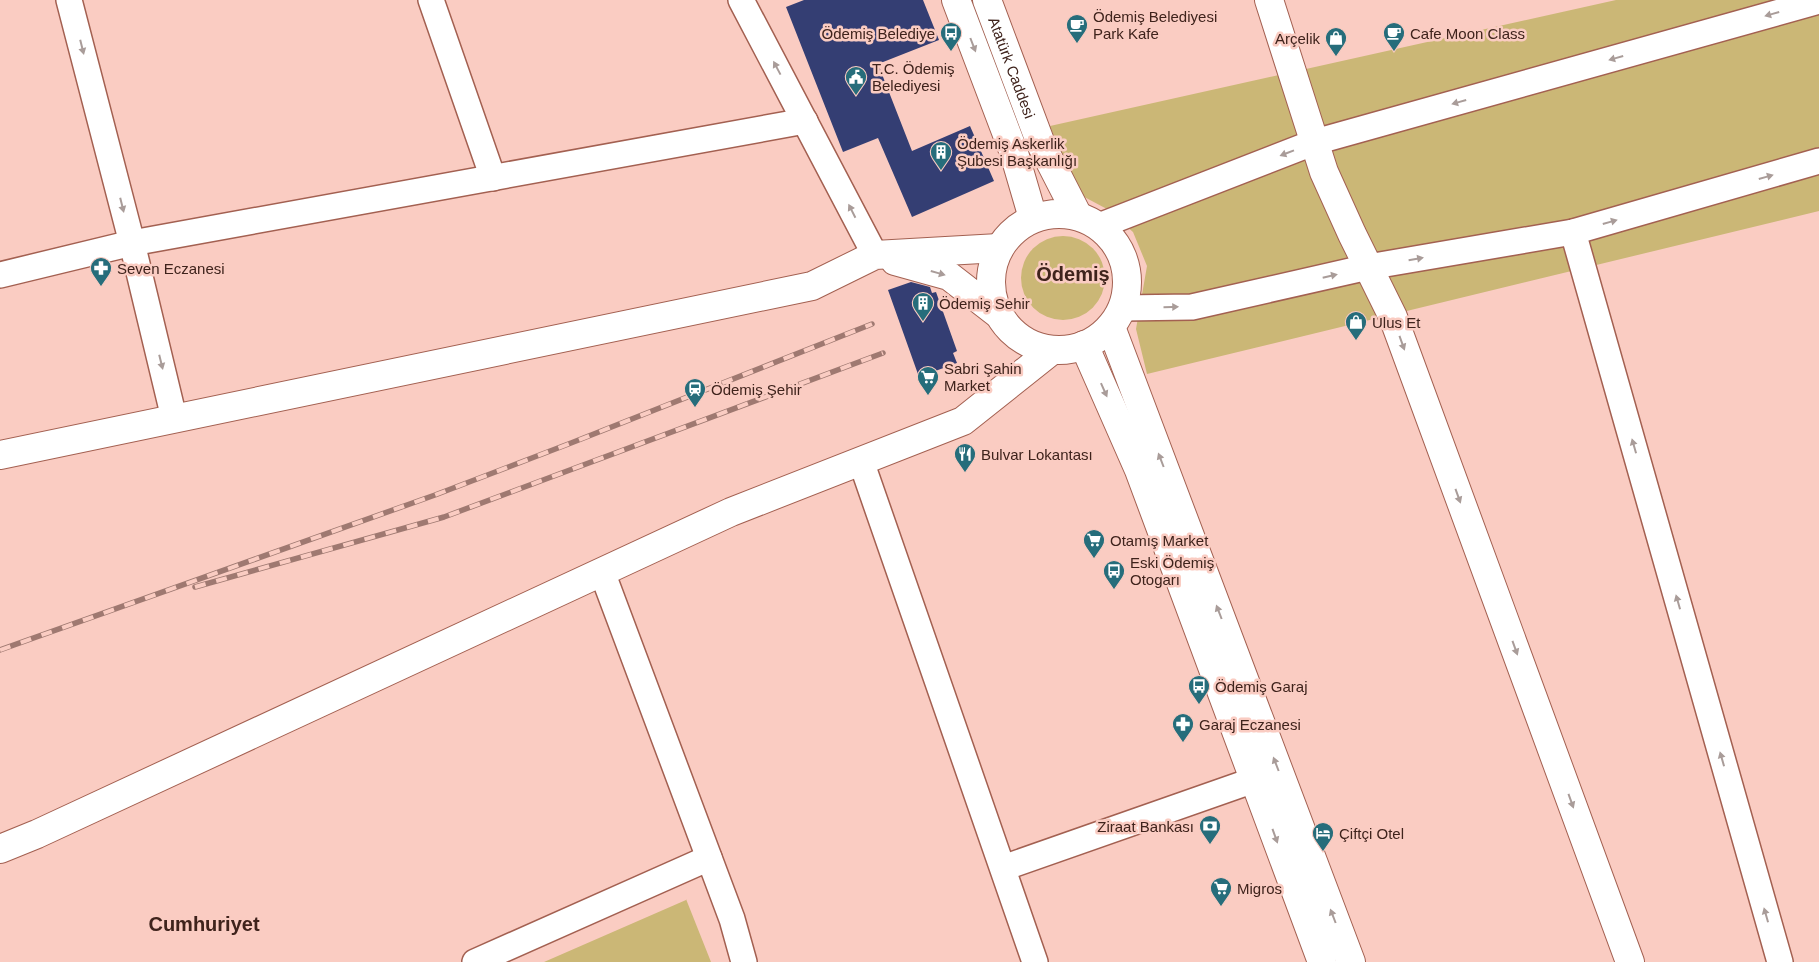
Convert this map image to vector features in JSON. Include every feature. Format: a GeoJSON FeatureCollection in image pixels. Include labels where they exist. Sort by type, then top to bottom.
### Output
{"type":"FeatureCollection","features":[{"type":"Feature","properties":{"kind":"street"},"geometry":{"type":"LineString","coordinates":[[70,0],[174,418]]}},
{"type":"Feature","properties":{"kind":"street"},"geometry":{"type":"LineString","coordinates":[[431,0],[493,178]]}},
{"type":"Feature","properties":{"kind":"street"},"geometry":{"type":"LineString","coordinates":[[741,0],[875,255],[949,276],[998,314]]}},
{"type":"Feature","properties":{"kind":"street","name":"Atatürk Caddesi"},"geometry":{"type":"LineString","coordinates":[[956,0],[1014,153],[1033,218]]}},
{"type":"Feature","properties":{"kind":"street","name":"Atatürk Caddesi"},"geometry":{"type":"LineString","coordinates":[[988,0],[1041,144],[1088,221]]}},
{"type":"Feature","properties":{"kind":"street"},"geometry":{"type":"LineString","coordinates":[[1269,0],[1324,172],[1396,326],[1630,962]]}},
{"type":"Feature","properties":{"kind":"street"},"geometry":{"type":"LineString","coordinates":[[1088,221],[1315,142],[1819,1]]}},
{"type":"Feature","properties":{"kind":"street"},"geometry":{"type":"LineString","coordinates":[[0,275],[132,243],[805,122]]}},
{"type":"Feature","properties":{"kind":"street"},"geometry":{"type":"LineString","coordinates":[[1116,318],[1192,307],[1368,267],[1573,232],[1819,161]]}},
{"type":"Feature","properties":{"kind":"street"},"geometry":{"type":"LineString","coordinates":[[1055,214],[1088,221],[1115,243],[1124,264],[1127,286],[1116,318],[1094,342],[1073,350],[1051,351],[1029,345],[1011,332],[998,314],[990,292],[991,269],[999,248],[1013,230],[1033,218],[1055,214]]}},
{"type":"Feature","properties":{"kind":"street"},"geometry":{"type":"LineString","coordinates":[[1573,232],[1780,962]]}},
{"type":"Feature","properties":{"kind":"street"},"geometry":{"type":"LineString","coordinates":[[0,455],[812,286],[875,255],[999,248]]}},
{"type":"Feature","properties":{"kind":"street"},"geometry":{"type":"LineString","coordinates":[[1116,318],[1350,962]]}},
{"type":"Feature","properties":{"kind":"street"},"geometry":{"type":"LineString","coordinates":[[1084,345],[1139,470],[1322,962]]}},
{"type":"Feature","properties":{"kind":"street"},"geometry":{"type":"LineString","coordinates":[[0,849],[46,830],[731,512],[964,421],[1051,351]]}},
{"type":"Feature","properties":{"kind":"street"},"geometry":{"type":"LineString","coordinates":[[862,461],[1035,962]]}},
{"type":"Feature","properties":{"kind":"street"},"geometry":{"type":"LineString","coordinates":[[602,572],[732,918],[744,962]]}},
{"type":"Feature","properties":{"kind":"street"},"geometry":{"type":"LineString","coordinates":[[1003,868],[1254,780]]}},
{"type":"Feature","properties":{"kind":"street"},"geometry":{"type":"LineString","coordinates":[[475,962],[709,858]]}},
{"type":"Feature","properties":{"kind":"shaded area"},"geometry":{"type":"Polygon","coordinates":[[[1616,0],[1819,0],[1819,211],[1147,374],[1136,329],[1147,266],[1133,232],[1105,208],[1075,192],[1050,126],[1616,0]]]}},
{"type":"Feature","properties":{"kind":"shaded area"},"geometry":{"type":"Polygon","coordinates":[[[1063,236],[1086,243],[1098,255],[1105,278],[1098,301],[1086,313],[1063,320],[1040,313],[1028,301],[1021,278],[1028,255],[1040,243],[1063,236]]]}},
{"type":"Feature","properties":{"kind":"shaded area"},"geometry":{"type":"Polygon","coordinates":[[[686,900],[711,962],[544,962],[686,900]]]}},
{"type":"Feature","properties":{"kind":"building","name":"T.C. Ödemiş Belediyesi"},"geometry":{"type":"Polygon","coordinates":[[[804,0],[923,0],[939,40],[878,64],[912,151],[970,126],[994,181],[912,217],[878,138],[843,152],[786,7],[804,0]]]}},
{"type":"Feature","properties":{"kind":"building","name":"Ödemiş Sehir"},"geometry":{"type":"Polygon","coordinates":[[[911,282],[930,287],[932,293],[936,292],[957,351],[953,353],[957,363],[919,377],[888,290],[911,282]]]}},
{"type":"Feature","properties":{"kind":"railway"},"geometry":{"type":"LineString","coordinates":[[0,650],[435,495],[872,324]]}},
{"type":"Feature","properties":{"kind":"railway"},"geometry":{"type":"LineString","coordinates":[[195,587],[444,517],[883,353]]}},
{"type":"Feature","properties":{"kind":"place","name":"Ödemiş Belediyesi Park Kafe"},"geometry":{"type":"Point","coordinates":[1077,44]}},
{"type":"Feature","properties":{"kind":"place","name":"Ödemiş Belediye"},"geometry":{"type":"Point","coordinates":[951,52]}},
{"type":"Feature","properties":{"kind":"place","name":"Cafe Moon Class"},"geometry":{"type":"Point","coordinates":[1394,52]}},
{"type":"Feature","properties":{"kind":"place","name":"Arçelik"},"geometry":{"type":"Point","coordinates":[1336,57]}},
{"type":"Feature","properties":{"kind":"place","name":"T.C. Ödemiş Belediyesi"},"geometry":{"type":"Point","coordinates":[856,96]}},
{"type":"Feature","properties":{"kind":"place","name":"Ödemiş Askerlik Şubesi Başkanlığı"},"geometry":{"type":"Point","coordinates":[941,171]}},
{"type":"Feature","properties":{"kind":"place","name":"Seven Eczanesi"},"geometry":{"type":"Point","coordinates":[101,287]}},
{"type":"Feature","properties":{"kind":"place","name":"Ödemiş Sehir"},"geometry":{"type":"Point","coordinates":[923,322]}},
{"type":"Feature","properties":{"kind":"place","name":"Ulus Et"},"geometry":{"type":"Point","coordinates":[1356,341]}},
{"type":"Feature","properties":{"kind":"place","name":"Sabri Şahin Market"},"geometry":{"type":"Point","coordinates":[928,396]}},
{"type":"Feature","properties":{"kind":"place","name":"Ödemiş Şehir"},"geometry":{"type":"Point","coordinates":[695,408]}},
{"type":"Feature","properties":{"kind":"place","name":"Bulvar Lokantası"},"geometry":{"type":"Point","coordinates":[965,473]}},
{"type":"Feature","properties":{"kind":"place","name":"Otamış Market"},"geometry":{"type":"Point","coordinates":[1094,559]}},
{"type":"Feature","properties":{"kind":"place","name":"Eski Ödemiş Otogarı"},"geometry":{"type":"Point","coordinates":[1114,590]}},
{"type":"Feature","properties":{"kind":"place","name":"Ödemiş Garaj"},"geometry":{"type":"Point","coordinates":[1199,705]}},
{"type":"Feature","properties":{"kind":"place","name":"Garaj Eczanesi"},"geometry":{"type":"Point","coordinates":[1183,743]}},
{"type":"Feature","properties":{"kind":"place","name":"Ziraat Bankası"},"geometry":{"type":"Point","coordinates":[1210,845]}},
{"type":"Feature","properties":{"kind":"place","name":"Çiftçi Otel"},"geometry":{"type":"Point","coordinates":[1323,852]}},
{"type":"Feature","properties":{"kind":"place","name":"Migros"},"geometry":{"type":"Point","coordinates":[1221,907]}},
{"type":"Feature","properties":{"kind":"district","name":"Ödemiş"},"geometry":{"type":"Point","coordinates":[1073,274]}},
{"type":"Feature","properties":{"kind":"district","name":"Cumhuriyet"},"geometry":{"type":"Point","coordinates":[204,924]}}]}
